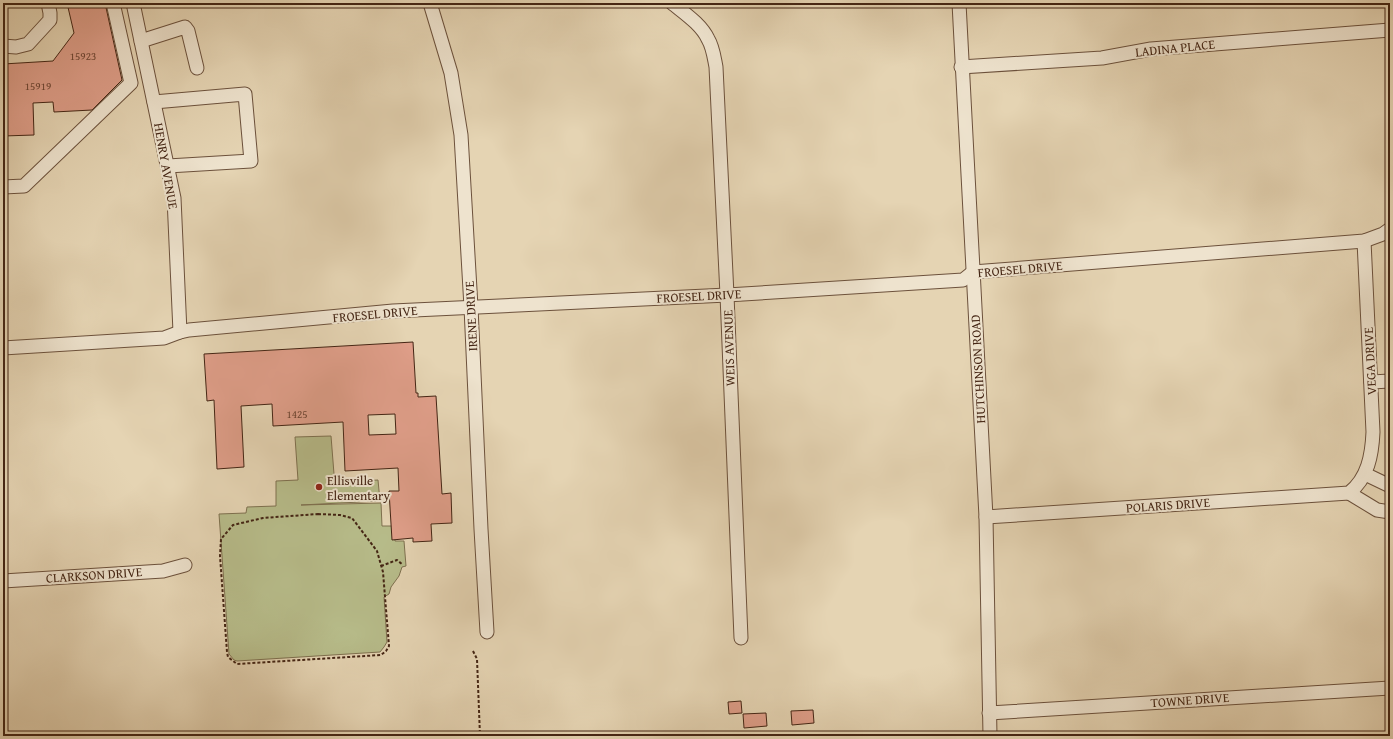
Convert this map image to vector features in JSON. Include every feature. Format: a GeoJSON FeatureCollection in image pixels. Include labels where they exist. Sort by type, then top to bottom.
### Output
{"type":"FeatureCollection","features":[{"type":"Feature","properties":{"kind":"street"},"geometry":{"type":"LineString","coordinates":[[3,46],[16,47],[28,44],[50,20],[48,3]]}},
{"type":"Feature","properties":{"kind":"street"},"geometry":{"type":"LineString","coordinates":[[3,187],[24,186],[131,83],[113,3]]}},
{"type":"Feature","properties":{"kind":"street","name":"HENRY AVENUE"},"geometry":{"type":"LineString","coordinates":[[133,3],[174,198],[180,332]]}},
{"type":"Feature","properties":{"kind":"street","name":"IRENE DRIVE"},"geometry":{"type":"LineString","coordinates":[[430,3],[451,73],[461,135],[487,632]]}},
{"type":"Feature","properties":{"kind":"street","name":"WEIS AVENUE"},"geometry":{"type":"LineString","coordinates":[[672,3],[700,28],[708,38],[716,66],[741,638]]}},
{"type":"Feature","properties":{"kind":"street","name":"HUTCHINSON ROAD"},"geometry":{"type":"LineString","coordinates":[[959,3],[961,67],[986,517],[990,736]]}},
{"type":"Feature","properties":{"kind":"street"},"geometry":{"type":"LineString","coordinates":[[141,41],[185,27],[188,30],[197,68]]}},
{"type":"Feature","properties":{"kind":"street","name":"LADINA PLACE"},"geometry":{"type":"LineString","coordinates":[[961,67],[1102,58],[1150,49],[1390,30]]}},
{"type":"Feature","properties":{"kind":"street"},"geometry":{"type":"LineString","coordinates":[[154,102],[245,94],[251,161],[168,166]]}},
{"type":"Feature","properties":{"kind":"street","name":"FROESEL DRIVE"},"geometry":{"type":"LineString","coordinates":[[3,348],[164,338],[180,332],[393,311],[727,295],[963,280],[972,272],[1364,241],[1390,229]]}},
{"type":"Feature","properties":{"kind":"street","name":"VEGA DRIVE"},"geometry":{"type":"LineString","coordinates":[[1363,477],[1373,446],[1364,241]]}},
{"type":"Feature","properties":{"kind":"street"},"geometry":{"type":"LineString","coordinates":[[1371,382],[1390,381]]}},
{"type":"Feature","properties":{"kind":"street"},"geometry":{"type":"LineString","coordinates":[[1390,486],[1363,477],[1356,487],[1349,493],[1377,510],[1390,512]]}},
{"type":"Feature","properties":{"kind":"street","name":"POLARIS DRIVE"},"geometry":{"type":"LineString","coordinates":[[986,517],[1349,493]]}},
{"type":"Feature","properties":{"kind":"street","name":"CLARKSON DRIVE"},"geometry":{"type":"LineString","coordinates":[[3,581],[163,571],[185,565]]}},
{"type":"Feature","properties":{"kind":"street","name":"TOWNE DRIVE"},"geometry":{"type":"LineString","coordinates":[[989,713],[1390,688]]}},
{"type":"Feature","properties":{"kind":"path"},"geometry":{"type":"LineString","coordinates":[[318,514],[340,515],[352,518],[377,551],[381,566],[383,572],[389,646],[380,655],[243,664],[237,664],[228,657],[220,556],[221,539],[233,525],[263,518],[318,514]]}},
{"type":"Feature","properties":{"kind":"path"},"geometry":{"type":"LineString","coordinates":[[381,566],[397,560],[403,564]]}},
{"type":"Feature","properties":{"kind":"path"},"geometry":{"type":"LineString","coordinates":[[473,651],[476,659],[480,736]]}},
{"type":"Feature","properties":{"kind":"green space"},"geometry":{"type":"Polygon","coordinates":[[[331,436],[334,474],[336,479],[343,482],[378,480],[380,501],[301,505],[381,503],[382,526],[394,526],[395,541],[404,541],[406,566],[402,567],[399,576],[391,587],[389,594],[384,597],[387,642],[380,652],[234,660],[229,654],[219,514],[246,513],[247,507],[276,506],[276,481],[298,480],[295,437],[331,436]]]}},
{"type":"Feature","properties":{"kind":"building"},"geometry":{"type":"Polygon","coordinates":[[[67,3],[105,3],[122,80],[92,110],[54,112],[53,102],[33,103],[34,135],[3,136],[3,64],[53,61],[74,33],[67,3]]]}},
{"type":"Feature","properties":{"kind":"building"},"geometry":{"type":"Polygon","coordinates":[[[413,342],[416,393],[418,393],[418,397],[436,396],[442,494],[451,493],[452,523],[431,524],[432,541],[413,542],[413,538],[392,540],[389,491],[399,491],[398,468],[345,471],[343,422],[273,426],[272,404],[241,406],[244,467],[217,469],[214,400],[207,401],[204,354],[413,342]],[[395,414],[368,415],[369,435],[396,434],[395,414]]]}},
{"type":"Feature","properties":{"kind":"building"},"geometry":{"type":"Polygon","coordinates":[[[741,701],[742,713],[729,714],[728,702],[741,701]]]}},
{"type":"Feature","properties":{"kind":"building"},"geometry":{"type":"Polygon","coordinates":[[[813,710],[814,723],[792,725],[791,711],[813,710]]]}},
{"type":"Feature","properties":{"kind":"building"},"geometry":{"type":"Polygon","coordinates":[[[766,713],[767,726],[744,728],[743,714],[766,713]]]}},
{"type":"Feature","properties":{"kind":"place","name":"Ellisville Elementary"},"geometry":{"type":"Point","coordinates":[319,487]}}]}
